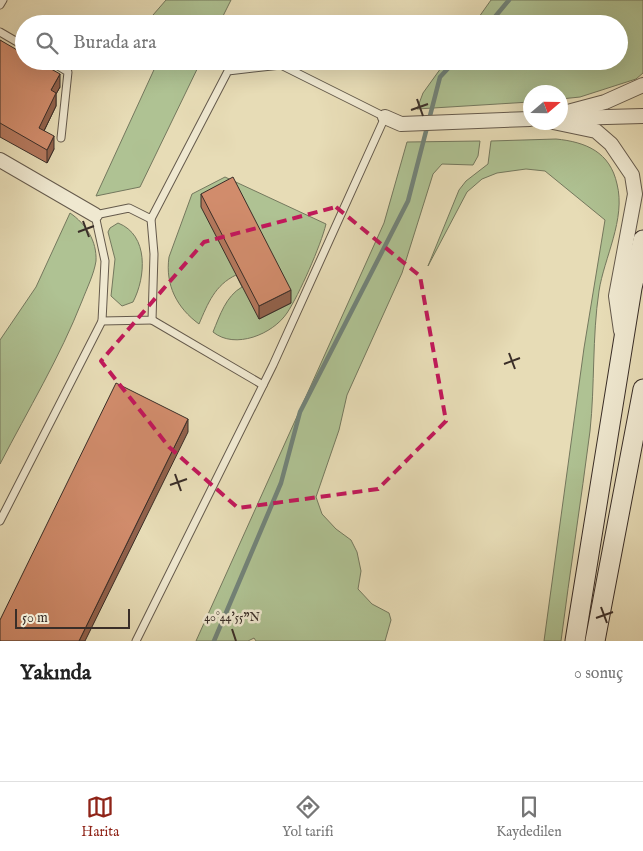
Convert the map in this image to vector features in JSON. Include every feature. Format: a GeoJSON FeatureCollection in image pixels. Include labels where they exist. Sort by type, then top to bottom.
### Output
{"type":"FeatureCollection","features":[{"type":"Feature","properties":{"kind":"main road"},"geometry":{"type":"LineString","coordinates":[[574,641],[622,344],[643,240]]}},
{"type":"Feature","properties":{"kind":"main road"},"geometry":{"type":"LineString","coordinates":[[595,641],[643,389]]}},
{"type":"Feature","properties":{"kind":"street"},"geometry":{"type":"LineString","coordinates":[[568,112],[606,102],[643,85]]}},
{"type":"Feature","properties":{"kind":"street"},"geometry":{"type":"LineString","coordinates":[[568,118],[643,116]]}},
{"type":"Feature","properties":{"kind":"street"},"geometry":{"type":"LineString","coordinates":[[385,117],[401,124],[523,119]]}},
{"type":"Feature","properties":{"kind":"street"},"geometry":{"type":"LineString","coordinates":[[568,125],[596,130],[611,144],[632,175],[635,194],[616,296],[622,344]]}},
{"type":"Feature","properties":{"kind":"street"},"geometry":{"type":"LineString","coordinates":[[0,160],[95,215]]}},
{"type":"Feature","properties":{"kind":"lane"},"geometry":{"type":"LineString","coordinates":[[0,5],[3,0]]}},
{"type":"Feature","properties":{"kind":"lane"},"geometry":{"type":"LineString","coordinates":[[0,32],[15,41]]}},
{"type":"Feature","properties":{"kind":"lane"},"geometry":{"type":"LineString","coordinates":[[61,138],[68,72],[65,70]]}},
{"type":"Feature","properties":{"kind":"lane"},"geometry":{"type":"LineString","coordinates":[[152,320],[154,254],[151,219],[228,71],[237,70]]}},
{"type":"Feature","properties":{"kind":"lane"},"geometry":{"type":"LineString","coordinates":[[136,641],[263,385],[348,202],[385,117],[291,70]]}},
{"type":"Feature","properties":{"kind":"lane"},"geometry":{"type":"LineString","coordinates":[[0,521],[102,321],[105,261],[95,215],[129,208],[151,219]]}},
{"type":"Feature","properties":{"kind":"lane"},"geometry":{"type":"LineString","coordinates":[[102,321],[152,320],[263,385]]}},
{"type":"Feature","properties":{"kind":"highlighted area"},"geometry":{"type":"Polygon","coordinates":[[[336,207],[420,276],[446,421],[378,489],[238,508],[169,447],[101,361],[204,242],[336,207]]]}},
{"type":"Feature","properties":{"kind":"green space"},"geometry":{"type":"Polygon","coordinates":[[[166,0],[231,0],[224,15],[153,15],[166,0]]]}},
{"type":"Feature","properties":{"kind":"green space"},"geometry":{"type":"Polygon","coordinates":[[[491,0],[643,0],[643,73],[636,79],[580,97],[568,98],[568,85],[523,85],[523,102],[417,109],[423,93],[440,70],[628,70],[628,15],[480,15],[491,0]]]}},
{"type":"Feature","properties":{"kind":"green space"},"geometry":{"type":"Polygon","coordinates":[[[154,70],[197,70],[140,187],[96,196],[154,70]]]}},
{"type":"Feature","properties":{"kind":"green space"},"geometry":{"type":"Polygon","coordinates":[[[556,139],[587,146],[603,156],[614,173],[619,197],[619,211],[599,291],[595,326],[590,431],[561,641],[544,641],[584,348],[605,220],[545,171],[526,169],[497,173],[482,179],[467,192],[428,266],[459,190],[466,181],[488,164],[491,141],[556,139]]]}},
{"type":"Feature","properties":{"kind":"green space"},"geometry":{"type":"Polygon","coordinates":[[[480,141],[478,156],[473,165],[442,164],[433,174],[402,273],[347,395],[339,430],[316,497],[322,514],[336,529],[351,540],[357,552],[361,571],[358,589],[372,604],[389,613],[391,620],[385,641],[256,641],[254,638],[248,641],[196,641],[384,223],[407,142],[480,141]]]}},
{"type":"Feature","properties":{"kind":"green space"},"geometry":{"type":"Polygon","coordinates":[[[225,177],[326,224],[309,270],[281,321],[253,337],[232,340],[213,332],[228,301],[242,287],[236,275],[217,289],[199,324],[184,311],[174,295],[168,267],[169,257],[192,194],[225,177]]]}},
{"type":"Feature","properties":{"kind":"green space"},"geometry":{"type":"Polygon","coordinates":[[[70,213],[86,228],[95,247],[96,261],[94,271],[64,343],[0,464],[0,340],[36,287],[70,213]]]}},
{"type":"Feature","properties":{"kind":"green space"},"geometry":{"type":"Polygon","coordinates":[[[118,223],[128,229],[135,237],[140,247],[142,258],[140,281],[133,302],[122,306],[111,296],[115,259],[108,232],[110,228],[118,223]]]}},
{"type":"Feature","properties":{"kind":"building"},"geometry":{"type":"Polygon","coordinates":[[[0,40],[15,49],[15,70],[53,70],[60,74],[51,90],[56,93],[39,128],[54,136],[47,150],[0,123],[0,40]]]}},
{"type":"Feature","properties":{"kind":"building"},"geometry":{"type":"Polygon","coordinates":[[[233,177],[291,290],[259,306],[201,194],[233,177]]]}},
{"type":"Feature","properties":{"kind":"building"},"geometry":{"type":"Polygon","coordinates":[[[116,383],[188,419],[79,641],[0,641],[0,620],[116,383]]]}},
{"type":"Feature","properties":{"kind":"waterway"},"geometry":{"type":"LineString","coordinates":[[496,15],[509,0]]}},
{"type":"Feature","properties":{"kind":"waterway"},"geometry":{"type":"LineString","coordinates":[[214,641],[281,483],[300,412],[408,201],[440,77],[447,70]]}}]}
